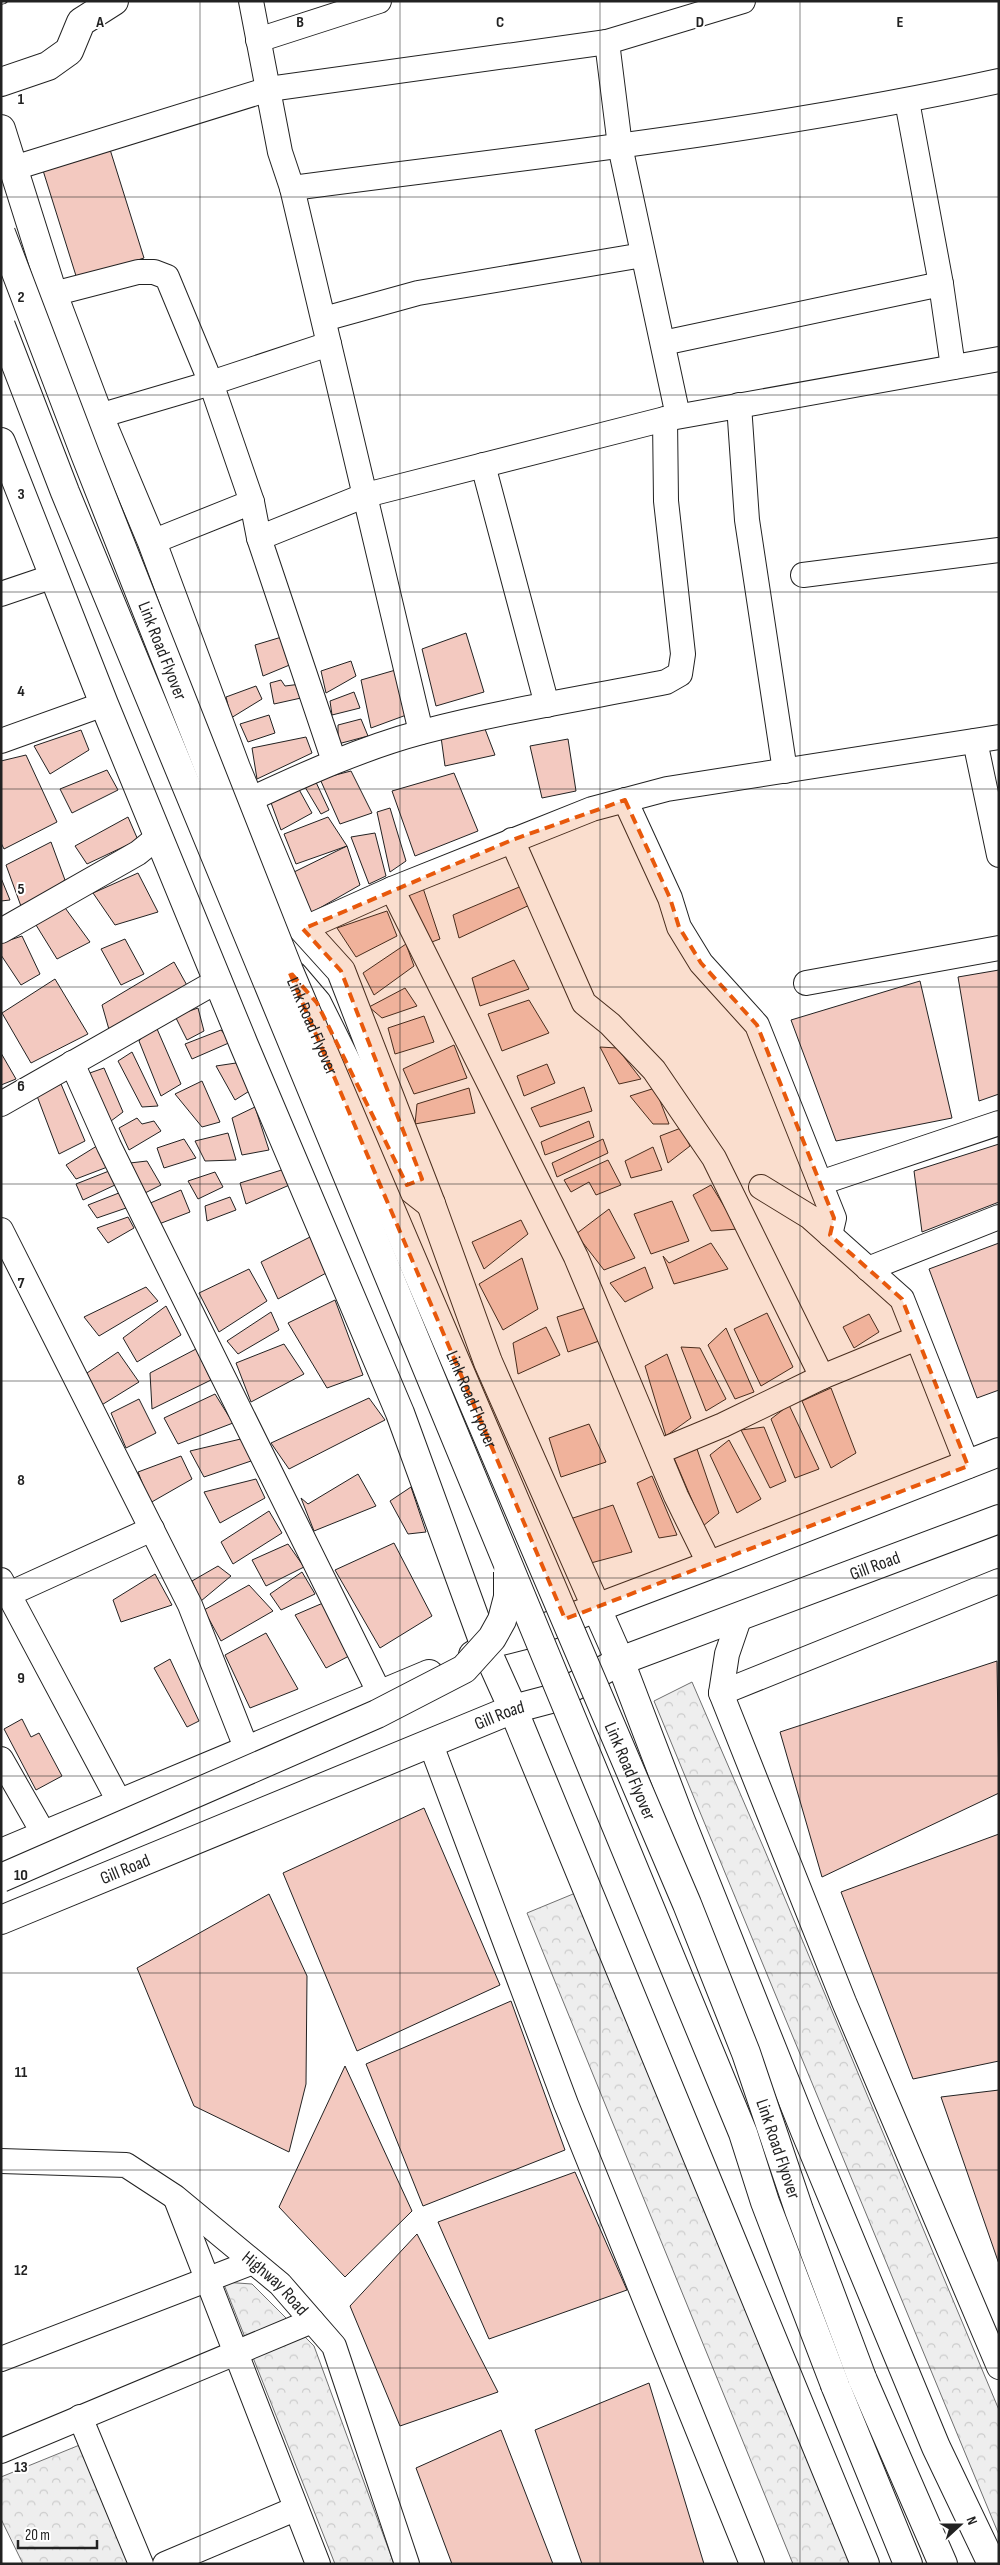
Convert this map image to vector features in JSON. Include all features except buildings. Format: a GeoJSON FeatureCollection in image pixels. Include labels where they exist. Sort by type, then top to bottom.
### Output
{"type":"FeatureCollection","features":[{"type":"Feature","properties":{"kind":"main road"},"geometry":{"type":"LineString","coordinates":[[1,82],[48,66],[68,51],[80,22],[114,1]]}},
{"type":"Feature","properties":{"kind":"main road"},"geometry":{"type":"LineString","coordinates":[[1,129],[54,294],[99,416],[152,542],[249,800],[303,929],[341,971],[432,1204],[488,1362],[620,1661],[681,1821],[805,2131],[936,2447],[992,2564]]}},
{"type":"Feature","properties":{"kind":"main road","name":"Link Road Flyover"},"geometry":{"type":"LineString","coordinates":[[1,234],[85,454],[289,971],[687,1904],[746,2054],[799,2210],[862,2378],[944,2561]]}},
{"type":"Feature","properties":{"kind":"main road","name":"Link Road Flyover"},"geometry":{"type":"LineString","coordinates":[[1,326],[69,501],[508,1568],[736,2115],[765,2202],[824,2358],[904,2559]]}},
{"type":"Feature","properties":{"kind":"main road"},"geometry":{"type":"LineString","coordinates":[[3,450],[104,704],[219,980],[244,1045],[400,1413],[486,1649],[513,1709],[865,2564]]}},
{"type":"Feature","properties":{"kind":"main road"},"geometry":{"type":"LineString","coordinates":[[289,971],[317,1003],[408,1186],[432,1204]]}},
{"type":"Feature","properties":{"kind":"main road"},"geometry":{"type":"LineString","coordinates":[[1,1853],[121,1805],[247,1750],[380,1696],[486,1649],[497,1642],[597,1608],[968,1466],[999,1452]]}},
{"type":"Feature","properties":{"kind":"main road","name":"Gill Road"},"geometry":{"type":"LineString","coordinates":[[1,1920],[430,1742],[513,1709],[551,1699],[620,1661],[999,1518]]}},
{"type":"Feature","properties":{"kind":"main road"},"geometry":{"type":"LineString","coordinates":[[1,1878],[377,1714],[464,1668],[492,1638],[502,1620],[508,1597],[508,1568]]}},
{"type":"Feature","properties":{"kind":"street"},"geometry":{"type":"LineString","coordinates":[[250,1],[280,152],[292,188],[324,319],[421,732]]}},
{"type":"Feature","properties":{"kind":"street"},"geometry":{"type":"LineString","coordinates":[[258,40],[379,1]]}},
{"type":"Feature","properties":{"kind":"street"},"geometry":{"type":"LineString","coordinates":[[14,168],[269,89],[607,42],[743,1]]}},
{"type":"Feature","properties":{"kind":"street"},"geometry":{"type":"LineString","coordinates":[[249,800],[334,761],[421,732],[666,682],[680,674],[683,654],[666,501],[672,418],[663,343],[620,146],[607,42]]}},
{"type":"Feature","properties":{"kind":"street"},"geometry":{"type":"LineString","coordinates":[[292,188],[620,146],[907,101],[999,81]]}},
{"type":"Feature","properties":{"kind":"street"},"geometry":{"type":"LineString","coordinates":[[907,101],[941,284],[953,367]]}},
{"type":"Feature","properties":{"kind":"street"},"geometry":{"type":"LineString","coordinates":[[324,319],[418,293],[643,255]]}},
{"type":"Feature","properties":{"kind":"street"},"geometry":{"type":"LineString","coordinates":[[54,294],[138,272],[154,272],[167,277],[211,383],[252,502],[258,538],[334,761]]}},
{"type":"Feature","properties":{"kind":"street"},"geometry":{"type":"LineString","coordinates":[[663,343],[941,284]]}},
{"type":"Feature","properties":{"kind":"street"},"geometry":{"type":"LineString","coordinates":[[99,416],[211,383],[329,344]]}},
{"type":"Feature","properties":{"kind":"street"},"geometry":{"type":"LineString","coordinates":[[258,538],[366,495],[672,418],[999,359]]}},
{"type":"Feature","properties":{"kind":"street"},"geometry":{"type":"LineString","coordinates":[[739,405],[746,520],[785,771]]}},
{"type":"Feature","properties":{"kind":"street"},"geometry":{"type":"LineString","coordinates":[[483,465],[547,705]]}},
{"type":"Feature","properties":{"kind":"street"},"geometry":{"type":"LineString","coordinates":[[152,542],[252,502]]}},
{"type":"Feature","properties":{"kind":"street"},"geometry":{"type":"LineString","coordinates":[[803,575],[999,550]]}},
{"type":"Feature","properties":{"kind":"street"},"geometry":{"type":"LineString","coordinates":[[1,594],[54,576]]}},
{"type":"Feature","properties":{"kind":"street"},"geometry":{"type":"LineString","coordinates":[[1,740],[104,704]]}},
{"type":"Feature","properties":{"kind":"street"},"geometry":{"type":"LineString","coordinates":[[303,929],[512,840],[592,809],[668,789],[999,737]]}},
{"type":"Feature","properties":{"kind":"street"},"geometry":{"type":"LineString","coordinates":[[975,741],[999,855]]}},
{"type":"Feature","properties":{"kind":"street"},"geometry":{"type":"LineString","coordinates":[[625,800],[670,898],[678,927],[701,963],[757,1025],[834,1218],[830,1234]]}},
{"type":"Feature","properties":{"kind":"street"},"geometry":{"type":"LineString","coordinates":[[1,931],[138,853],[159,836]]}},
{"type":"Feature","properties":{"kind":"street"},"geometry":{"type":"LineString","coordinates":[[512,840],[584,1003],[610,1024],[654,1070],[714,1158],[822,1377]]}},
{"type":"Feature","properties":{"kind":"street"},"geometry":{"type":"LineString","coordinates":[[392,890],[576,1257],[676,1496],[710,1565]]}},
{"type":"Feature","properties":{"kind":"street"},"geometry":{"type":"LineString","coordinates":[[806,983],[999,948]]}},
{"type":"Feature","properties":{"kind":"street"},"geometry":{"type":"LineString","coordinates":[[1,1104],[219,980]]}},
{"type":"Feature","properties":{"kind":"street"},"geometry":{"type":"LineString","coordinates":[[72,1063],[109,1146],[380,1696]]}},
{"type":"Feature","properties":{"kind":"street"},"geometry":{"type":"LineString","coordinates":[[820,1183],[999,1123]]}},
{"type":"Feature","properties":{"kind":"street"},"geometry":{"type":"LineString","coordinates":[[761,1187],[810,1217],[902,1299],[968,1466]]}},
{"type":"Feature","properties":{"kind":"street"},"geometry":{"type":"LineString","coordinates":[[868,1269],[999,1217]]}},
{"type":"Feature","properties":{"kind":"street"},"geometry":{"type":"LineString","coordinates":[[4,1243],[190,1605],[247,1750]]}},
{"type":"Feature","properties":{"kind":"street"},"geometry":{"type":"LineString","coordinates":[[658,1452],[723,1425],[822,1377],[917,1338]]}},
{"type":"Feature","properties":{"kind":"street"},"geometry":{"type":"LineString","coordinates":[[121,1805],[5,1587],[152,1530]]}},
{"type":"Feature","properties":{"kind":"street"},"geometry":{"type":"LineString","coordinates":[[721,1693],[999,1581]]}},
{"type":"Feature","properties":{"kind":"street"},"geometry":{"type":"LineString","coordinates":[[740,1616],[727,1654],[721,1693],[844,2002],[999,2367]]}},
{"type":"Feature","properties":{"kind":"street"},"geometry":{"type":"LineString","coordinates":[[430,1742],[570,2113],[752,2564]]}},
{"type":"Feature","properties":{"kind":"street"},"geometry":{"type":"LineString","coordinates":[[1,1759],[45,1836]]}},
{"type":"Feature","properties":{"kind":"street","name":"Highway Road"},"geometry":{"type":"LineString","coordinates":[[1,2161],[126,2165],[175,2197],[280,2284],[334,2346],[407,2564]]}},
{"type":"Feature","properties":{"kind":"street"},"geometry":{"type":"LineString","coordinates":[[175,2197],[318,2564]]}},
{"type":"Feature","properties":{"kind":"street"},"geometry":{"type":"LineString","coordinates":[[1,2359],[252,2262]]}},
{"type":"Feature","properties":{"kind":"street"},"geometry":{"type":"LineString","coordinates":[[1,2451],[312,2321]]}},
{"type":"Feature","properties":{"kind":"street"},"geometry":{"type":"LineString","coordinates":[[80,2417],[141,2564]]}},
{"type":"Feature","properties":{"kind":"street"},"geometry":{"type":"LineString","coordinates":[[165,2564],[295,2509]]}},
{"type":"Feature","properties":{"kind":"highlighted area"},"geometry":{"type":"Polygon","coordinates":[[[625,800],[670,898],[679,927],[701,963],[757,1025],[834,1218],[830,1235],[902,1299],[968,1466],[565,1619],[289,971],[317,1003],[407,1185],[422,1179],[341,971],[303,929],[512,840],[625,800]]]}},
{"type":"Feature","properties":{"kind":"green space"},"geometry":{"type":"Polygon","coordinates":[[[692,1682],[765,1851],[999,2410],[999,2535],[654,1701],[692,1682]]]}},
{"type":"Feature","properties":{"kind":"green space"},"geometry":{"type":"Polygon","coordinates":[[[590,1887],[866,2564],[793,2564],[527,1913],[590,1887]]]}},
{"type":"Feature","properties":{"kind":"green space"},"geometry":{"type":"Polygon","coordinates":[[[223,2282],[252,2284],[314,2346],[394,2564],[335,2564],[223,2282]]]}},
{"type":"Feature","properties":{"kind":"green space"},"geometry":{"type":"Polygon","coordinates":[[[87,2442],[136,2564],[23,2564],[1,2519],[1,2477],[87,2442]]]}},
{"type":"Feature","properties":{"kind":"railway"},"geometry":{"type":"LineString","coordinates":[[1,2],[5,1]]}}]}
